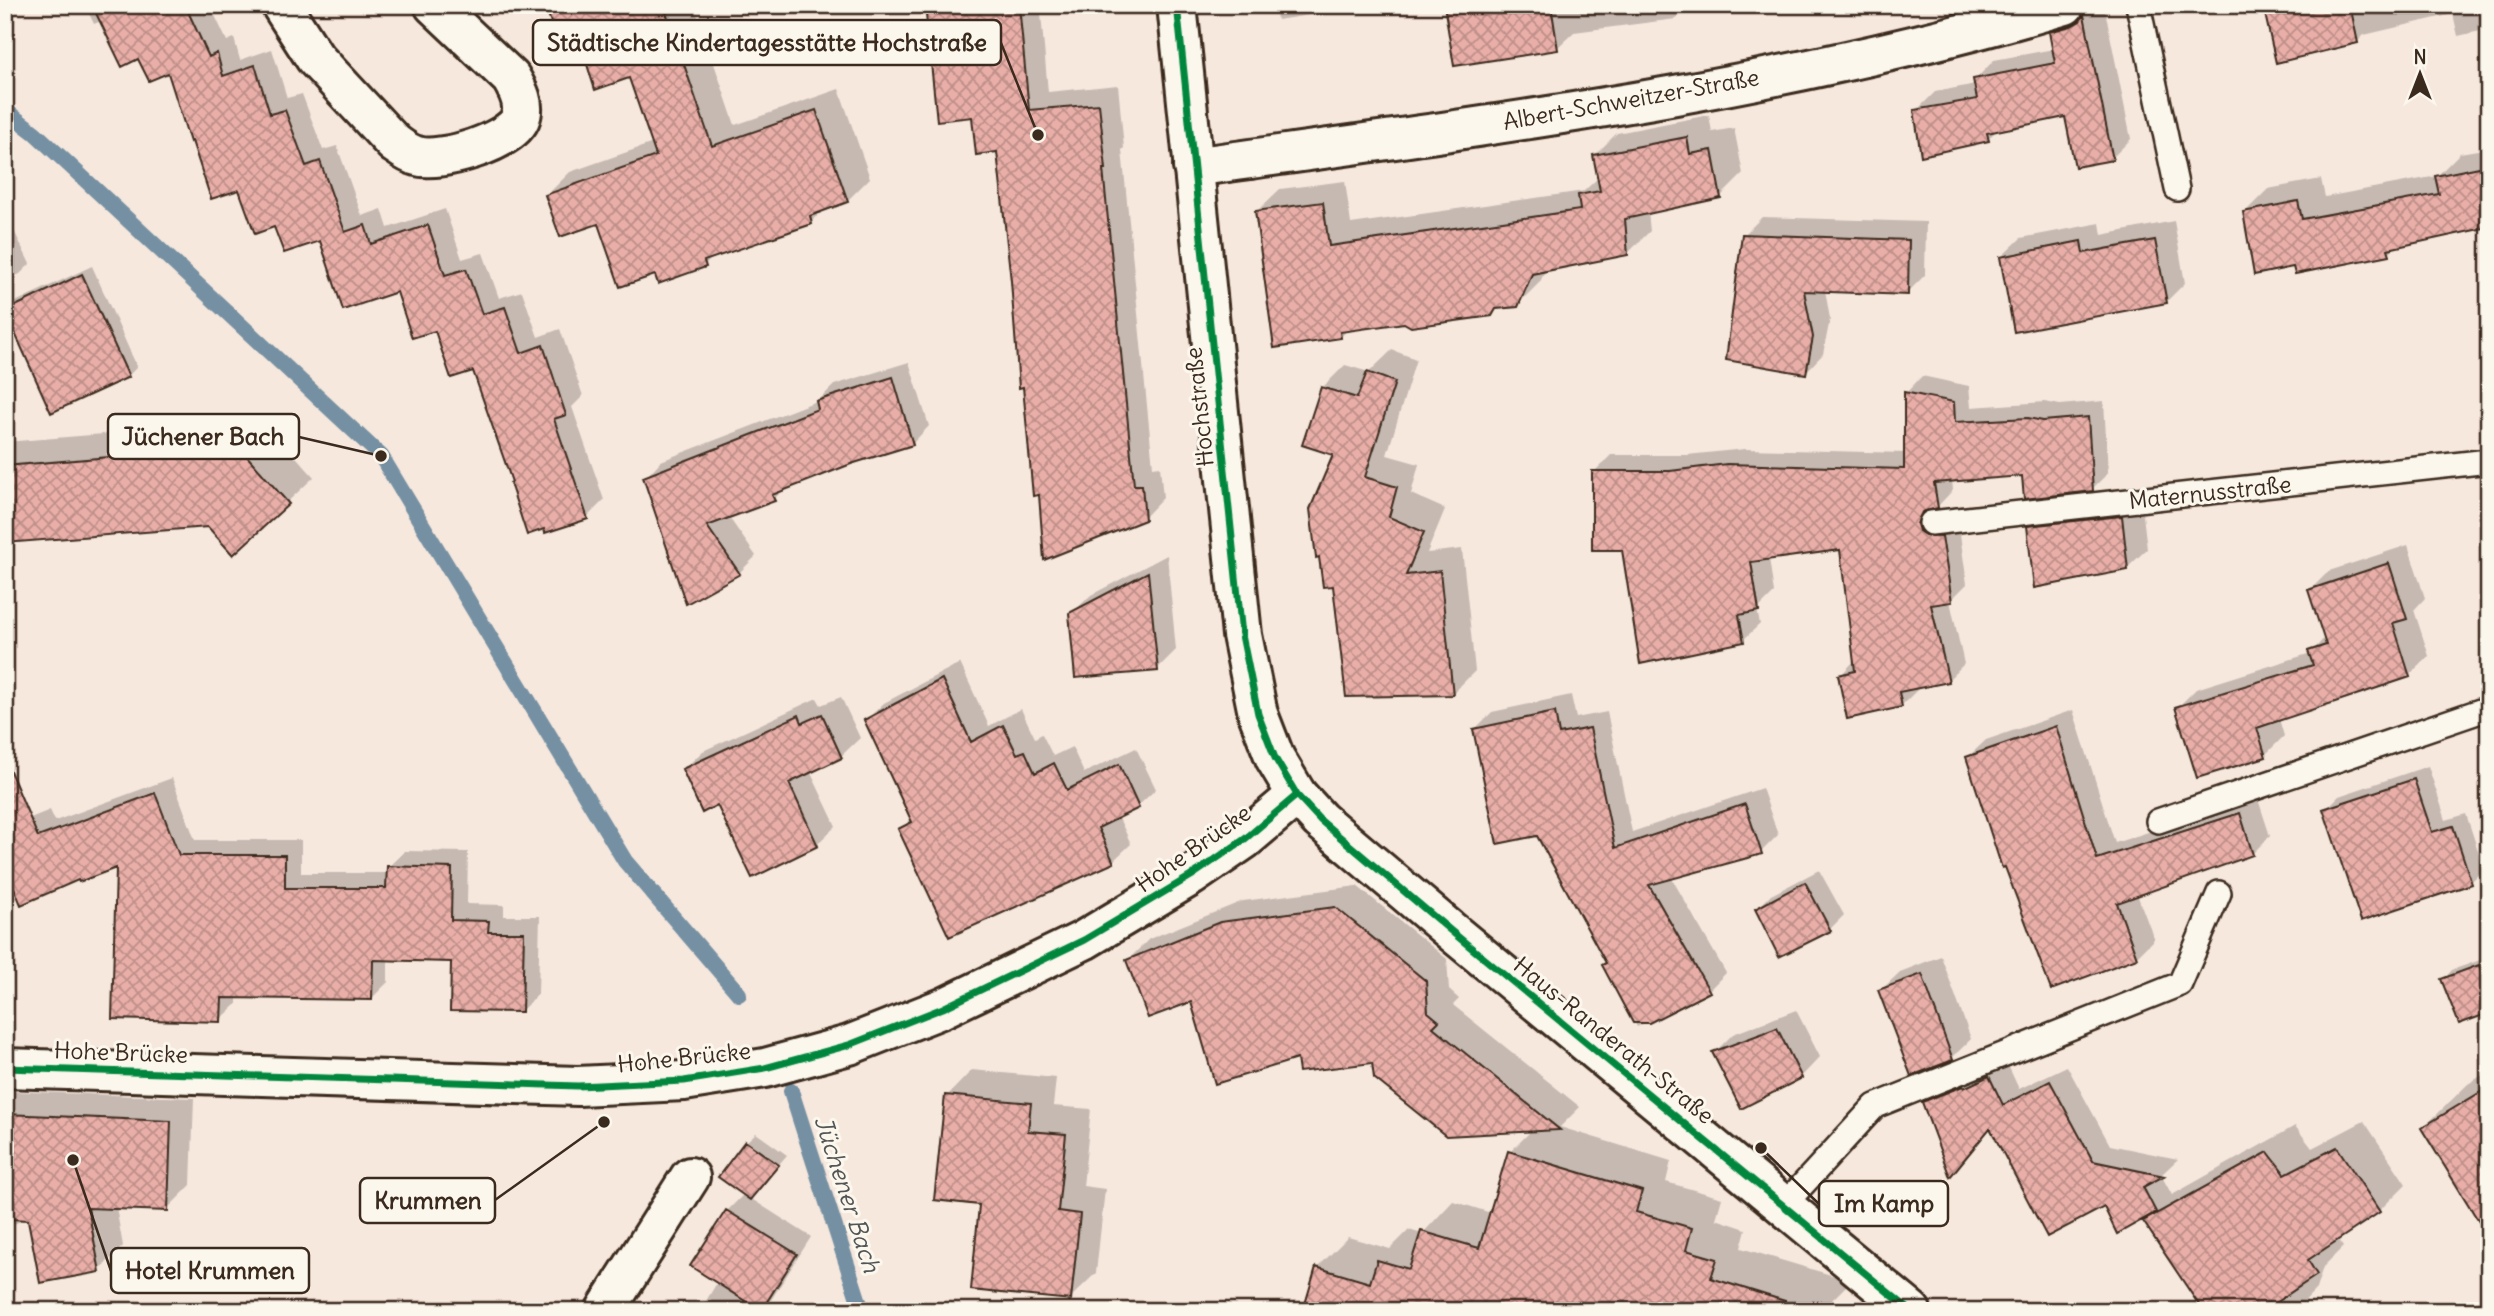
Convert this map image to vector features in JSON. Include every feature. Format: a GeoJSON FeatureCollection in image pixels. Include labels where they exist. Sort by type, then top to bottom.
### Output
{"type":"FeatureCollection","features":[{"type":"Feature","properties":{"kind":"street"},"geometry":{"type":"LineString","coordinates":[[281,5],[315,58],[394,143],[419,157],[434,158],[450,156],[497,139],[520,120],[522,110],[518,90],[511,78],[434,5]]}},
{"type":"Feature","properties":{"kind":"street","name":"Hochstraße"},"geometry":{"type":"LineString","coordinates":[[1177,5],[1244,648],[1255,701],[1266,736],[1275,758],[1297,795]]}},
{"type":"Feature","properties":{"kind":"street","name":"Albert-Schweitzer-Straße"},"geometry":{"type":"LineString","coordinates":[[1193,167],[1636,101],[1860,57],[2064,5]]}},
{"type":"Feature","properties":{"kind":"street","name":"Hohe Brücke"},"geometry":{"type":"LineString","coordinates":[[5,1068],[578,1086],[684,1081],[765,1068],[849,1045],[943,1008],[1084,940],[1191,876],[1245,839],[1297,795]]}},
{"type":"Feature","properties":{"kind":"street","name":"Haus-Randerath-Straße"},"geometry":{"type":"LineString","coordinates":[[1297,795],[1320,820],[1417,903],[1911,1311]]}},
{"type":"Feature","properties":{"kind":"street"},"geometry":{"type":"LineString","coordinates":[[605,1311],[690,1177]]}},
{"type":"Feature","properties":{"kind":"lane"},"geometry":{"type":"LineString","coordinates":[[2138,5],[2177,189]]}},
{"type":"Feature","properties":{"kind":"lane","name":"Maternusstraße"},"geometry":{"type":"LineString","coordinates":[[1931,523],[2489,461]]}},
{"type":"Feature","properties":{"kind":"lane"},"geometry":{"type":"LineString","coordinates":[[2158,821],[2489,708]]}},
{"type":"Feature","properties":{"kind":"lane"},"geometry":{"type":"LineString","coordinates":[[1784,1205],[1875,1106],[2180,984],[2219,894]]}},
{"type":"Feature","properties":{"kind":"building"},"geometry":{"type":"Polygon","coordinates":[[[92,5],[185,5],[209,57],[217,53],[223,76],[255,65],[270,114],[285,110],[306,166],[320,161],[345,232],[365,225],[371,244],[428,225],[445,275],[466,269],[482,314],[505,307],[521,353],[543,345],[566,415],[554,419],[588,519],[545,533],[544,529],[527,535],[510,483],[512,482],[473,371],[451,378],[435,331],[412,338],[397,292],[343,310],[320,241],[284,253],[274,227],[255,234],[239,190],[211,199],[168,73],[149,81],[138,59],[122,67],[92,5]]]}},
{"type":"Feature","properties":{"kind":"building"},"geometry":{"type":"Polygon","coordinates":[[[545,5],[667,5],[666,12],[712,146],[816,110],[848,202],[810,216],[812,224],[704,261],[706,267],[658,284],[655,275],[620,287],[598,224],[560,237],[545,195],[656,156],[629,78],[595,90],[580,42],[560,49],[545,5]]]}},
{"type":"Feature","properties":{"kind":"building"},"geometry":{"type":"Polygon","coordinates":[[[925,5],[1019,5],[1029,110],[1099,104],[1134,485],[1142,485],[1145,520],[1044,560],[1039,495],[1033,496],[1023,387],[1019,388],[997,152],[976,155],[972,117],[937,121],[925,5]]]}},
{"type":"Feature","properties":{"kind":"building"},"geometry":{"type":"Polygon","coordinates":[[[1444,5],[1551,5],[1558,50],[1454,66],[1444,5]]]}},
{"type":"Feature","properties":{"kind":"building"},"geometry":{"type":"Polygon","coordinates":[[[2263,5],[2350,5],[2358,43],[2276,63],[2263,5]]]}},
{"type":"Feature","properties":{"kind":"building"},"geometry":{"type":"Polygon","coordinates":[[[2084,15],[2113,160],[2075,167],[2065,117],[1987,133],[1989,141],[1921,156],[1914,110],[1977,99],[1973,79],[2055,63],[2049,32],[2071,26],[2084,15]]]}},
{"type":"Feature","properties":{"kind":"building"},"geometry":{"type":"Polygon","coordinates":[[[1687,137],[1690,154],[1712,150],[1721,198],[1625,219],[1628,255],[1532,274],[1518,307],[1496,309],[1492,316],[1411,327],[1404,323],[1340,332],[1341,338],[1274,348],[1255,211],[1323,202],[1329,246],[1580,210],[1578,195],[1600,191],[1593,155],[1687,137]]]}},
{"type":"Feature","properties":{"kind":"building"},"geometry":{"type":"Polygon","coordinates":[[[2489,165],[2489,227],[2388,249],[2390,255],[2295,274],[2293,267],[2254,275],[2243,212],[2298,201],[2302,219],[2439,194],[2435,176],[2489,165]]]}},
{"type":"Feature","properties":{"kind":"building"},"geometry":{"type":"Polygon","coordinates":[[[1742,234],[1909,240],[1908,295],[1804,291],[1813,337],[1806,374],[1726,360],[1742,234]]]}},
{"type":"Feature","properties":{"kind":"building"},"geometry":{"type":"Polygon","coordinates":[[[2155,240],[2167,303],[2014,332],[2000,257],[2081,241],[2083,253],[2155,240]]]}},
{"type":"Feature","properties":{"kind":"building"},"geometry":{"type":"Polygon","coordinates":[[[82,274],[129,377],[51,413],[5,311],[82,274]]]}},
{"type":"Feature","properties":{"kind":"building"},"geometry":{"type":"Polygon","coordinates":[[[1367,372],[1395,382],[1365,477],[1397,487],[1389,517],[1424,532],[1406,575],[1440,571],[1453,695],[1346,697],[1333,586],[1323,587],[1319,557],[1316,558],[1310,509],[1333,455],[1302,445],[1321,387],[1357,398],[1367,372]]]}},
{"type":"Feature","properties":{"kind":"building"},"geometry":{"type":"Polygon","coordinates":[[[893,377],[913,445],[851,464],[772,495],[775,501],[707,526],[740,574],[686,604],[643,477],[818,409],[816,401],[893,377]]]}},
{"type":"Feature","properties":{"kind":"building"},"geometry":{"type":"Polygon","coordinates":[[[1904,392],[1954,402],[1955,422],[2028,418],[2043,421],[2088,417],[2093,491],[2024,499],[2022,476],[1934,483],[1938,508],[1922,512],[1917,524],[1919,531],[1925,535],[1942,536],[1952,602],[1931,605],[1949,682],[1899,692],[1902,707],[1847,719],[1838,675],[1855,671],[1840,550],[1751,562],[1759,611],[1739,615],[1744,642],[1640,664],[1622,550],[1592,550],[1592,471],[1670,471],[1727,464],[1904,469],[1904,392]]]}},
{"type":"Feature","properties":{"kind":"building"},"geometry":{"type":"Polygon","coordinates":[[[238,446],[289,504],[233,555],[208,527],[5,543],[5,466],[238,446]]]}},
{"type":"Feature","properties":{"kind":"building"},"geometry":{"type":"Polygon","coordinates":[[[2122,516],[2128,570],[2034,588],[2027,526],[2122,516]]]}},
{"type":"Feature","properties":{"kind":"building"},"geometry":{"type":"Polygon","coordinates":[[[2389,563],[2407,619],[2393,623],[2410,677],[2257,728],[2266,757],[2197,778],[2175,707],[2313,665],[2308,651],[2326,645],[2308,590],[2389,563]]]}},
{"type":"Feature","properties":{"kind":"building"},"geometry":{"type":"Polygon","coordinates":[[[1148,572],[1158,671],[1075,678],[1069,613],[1148,572]]]}},
{"type":"Feature","properties":{"kind":"building"},"geometry":{"type":"Polygon","coordinates":[[[942,679],[971,742],[1003,725],[1017,754],[1025,751],[1035,773],[1054,763],[1067,790],[1119,764],[1139,808],[1098,828],[1114,863],[949,937],[898,829],[912,822],[864,720],[942,679]]]}},
{"type":"Feature","properties":{"kind":"building"},"geometry":{"type":"Polygon","coordinates":[[[1555,712],[1559,734],[1590,728],[1615,848],[1745,804],[1762,854],[1649,885],[1710,992],[1649,1023],[1633,1023],[1602,965],[1606,963],[1537,836],[1497,844],[1473,729],[1555,712]]]}},
{"type":"Feature","properties":{"kind":"building"},"geometry":{"type":"Polygon","coordinates":[[[822,714],[842,758],[789,783],[818,846],[752,878],[717,805],[702,813],[682,769],[799,715],[802,723],[822,714]]]}},
{"type":"Feature","properties":{"kind":"building"},"geometry":{"type":"Polygon","coordinates":[[[2056,726],[2097,859],[2240,813],[2253,855],[2117,903],[2137,958],[2051,990],[2005,867],[2002,868],[1966,757],[2056,726]]]}},
{"type":"Feature","properties":{"kind":"building"},"geometry":{"type":"Polygon","coordinates":[[[5,759],[38,837],[155,793],[179,855],[285,855],[285,888],[386,888],[387,866],[452,868],[451,920],[489,921],[488,932],[524,932],[522,1012],[450,1011],[451,962],[373,960],[372,1000],[222,998],[221,1022],[112,1019],[116,868],[79,882],[78,880],[21,905],[5,865],[5,759]]]}},
{"type":"Feature","properties":{"kind":"building"},"geometry":{"type":"Polygon","coordinates":[[[2414,779],[2432,832],[2453,826],[2472,884],[2361,921],[2323,809],[2414,779]]]}},
{"type":"Feature","properties":{"kind":"building"},"geometry":{"type":"Polygon","coordinates":[[[1805,882],[1831,931],[1779,957],[1755,909],[1805,882]]]}},
{"type":"Feature","properties":{"kind":"building"},"geometry":{"type":"Polygon","coordinates":[[[1335,907],[1426,981],[1428,1012],[1439,1021],[1433,1027],[1560,1130],[1446,1136],[1374,1078],[1372,1063],[1299,1072],[1297,1059],[1215,1084],[1191,1002],[1148,1018],[1126,960],[1220,922],[1335,907]]]}},
{"type":"Feature","properties":{"kind":"building"},"geometry":{"type":"Polygon","coordinates":[[[2479,965],[2489,990],[2489,1013],[2459,1024],[2441,979],[2479,965]]]}},
{"type":"Feature","properties":{"kind":"building"},"geometry":{"type":"Polygon","coordinates":[[[1922,974],[1953,1060],[1911,1076],[1878,990],[1922,974]]]}},
{"type":"Feature","properties":{"kind":"building"},"geometry":{"type":"Polygon","coordinates":[[[1777,1028],[1802,1078],[1741,1109],[1712,1052],[1777,1028]]]}},
{"type":"Feature","properties":{"kind":"building"},"geometry":{"type":"Polygon","coordinates":[[[1989,1076],[2003,1105],[2050,1081],[2093,1161],[2164,1176],[2143,1187],[2156,1212],[2117,1234],[2104,1207],[2047,1237],[1990,1128],[1950,1177],[1922,1102],[1963,1086],[1964,1088],[1989,1076]]]}},
{"type":"Feature","properties":{"kind":"building"},"geometry":{"type":"Polygon","coordinates":[[[2489,1087],[2489,1238],[2421,1128],[2489,1087]]]}},
{"type":"Feature","properties":{"kind":"building"},"geometry":{"type":"Polygon","coordinates":[[[945,1095],[1031,1103],[1028,1131],[1066,1134],[1058,1211],[1080,1214],[1071,1300],[971,1290],[979,1205],[934,1200],[945,1095]]]}},
{"type":"Feature","properties":{"kind":"building"},"geometry":{"type":"Polygon","coordinates":[[[5,1114],[171,1121],[168,1211],[88,1208],[100,1272],[40,1283],[28,1220],[11,1219],[13,1173],[5,1173],[5,1114]]]}},
{"type":"Feature","properties":{"kind":"building"},"geometry":{"type":"Polygon","coordinates":[[[745,1141],[779,1165],[750,1200],[718,1177],[745,1141]]]}},
{"type":"Feature","properties":{"kind":"building"},"geometry":{"type":"Polygon","coordinates":[[[2337,1147],[2380,1212],[2308,1260],[2317,1275],[2263,1311],[2203,1311],[2143,1221],[2268,1152],[2285,1174],[2337,1147]]]}},
{"type":"Feature","properties":{"kind":"building"},"geometry":{"type":"Polygon","coordinates":[[[1508,1151],[1642,1191],[1636,1212],[1692,1228],[1686,1250],[1717,1259],[1711,1278],[1785,1301],[1784,1311],[1303,1311],[1316,1267],[1370,1283],[1377,1260],[1409,1269],[1421,1231],[1479,1248],[1508,1151]]]}},
{"type":"Feature","properties":{"kind":"building"},"geometry":{"type":"Polygon","coordinates":[[[726,1210],[797,1254],[761,1311],[690,1266],[726,1210]]]}},
{"type":"Feature","properties":{"kind":"waterway","name":"Jüchener Bach"},"geometry":{"type":"LineString","coordinates":[[5,110],[35,133],[381,456],[625,861],[739,994]]}},
{"type":"Feature","properties":{"kind":"waterway","name":"Jüchener Bach"},"geometry":{"type":"LineString","coordinates":[[791,1091],[862,1311]]}},
{"type":"Feature","properties":{"kind":"cycle path"},"geometry":{"type":"LineString","coordinates":[[1177,5],[1242,635],[1258,714],[1275,758],[1297,795],[1320,820],[1911,1311]]}},
{"type":"Feature","properties":{"kind":"cycle path"},"geometry":{"type":"LineString","coordinates":[[5,1068],[578,1086],[684,1081],[765,1068],[849,1045],[943,1008],[1084,940],[1191,876],[1245,839],[1297,795]]}},
{"type":"Feature","properties":{"kind":"place","name":"Städtische Kindertagesstätte Hochstraße"},"geometry":{"type":"Point","coordinates":[1038,135]}},
{"type":"Feature","properties":{"kind":"place","name":"Jüchener Bach"},"geometry":{"type":"Point","coordinates":[381,456]}},
{"type":"Feature","properties":{"kind":"place","name":"Krummen"},"geometry":{"type":"Point","coordinates":[604,1122]}},
{"type":"Feature","properties":{"kind":"place","name":"Im Kamp"},"geometry":{"type":"Point","coordinates":[1761,1148]}},
{"type":"Feature","properties":{"kind":"place","name":"Hotel Krummen"},"geometry":{"type":"Point","coordinates":[73,1160]}}]}
